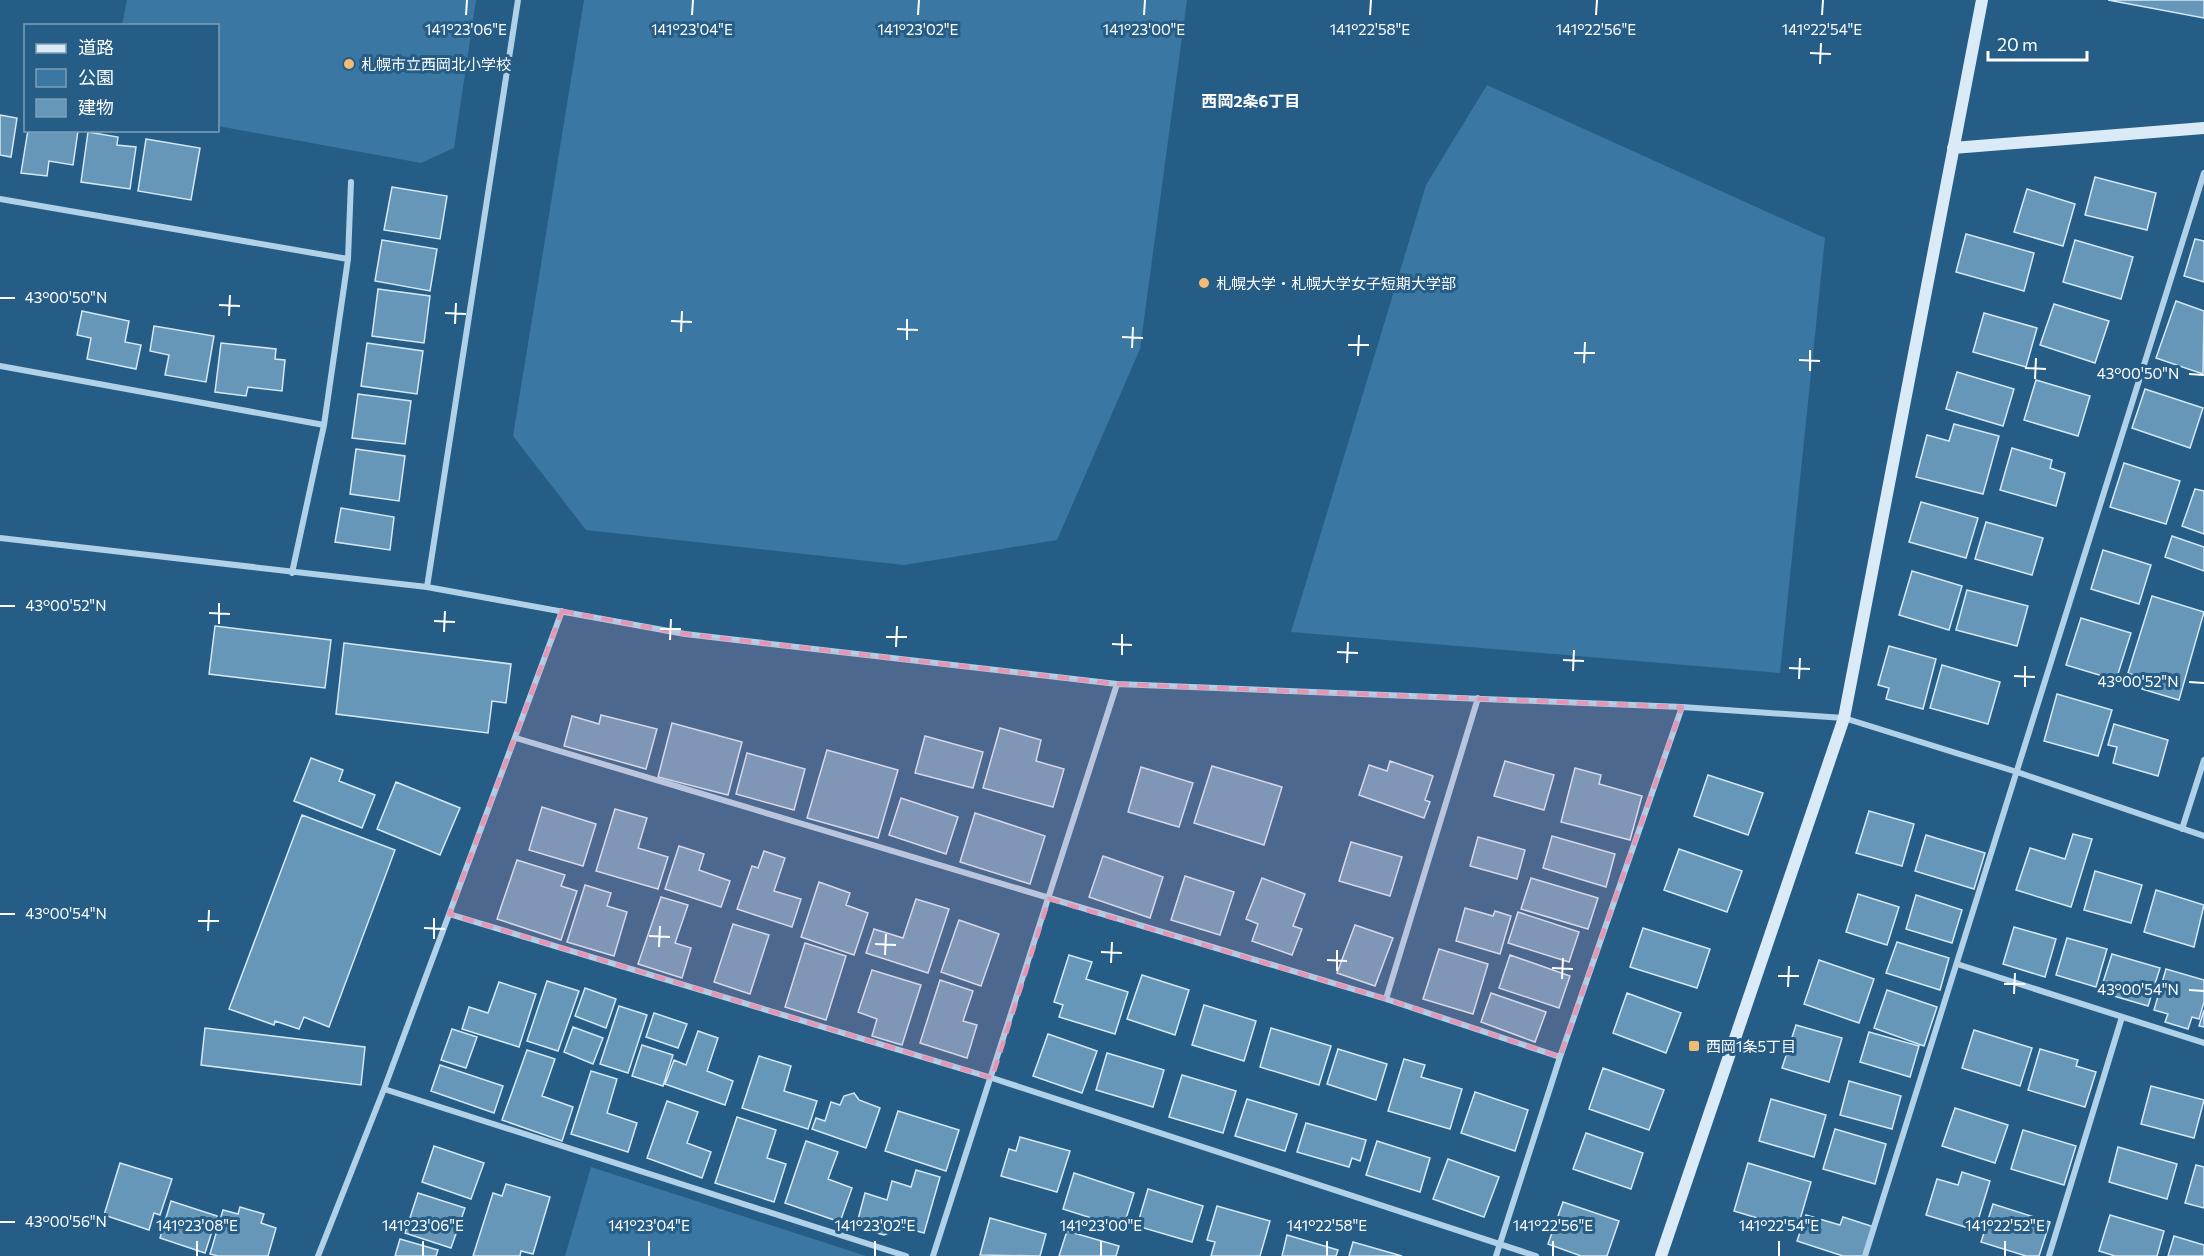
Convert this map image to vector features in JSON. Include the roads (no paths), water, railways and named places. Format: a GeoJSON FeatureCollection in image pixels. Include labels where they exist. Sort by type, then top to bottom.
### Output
{"type":"FeatureCollection","features":[{"type":"Feature","properties":{"kind":"street"},"geometry":{"type":"LineString","coordinates":[[427,587],[518,0]]}},
{"type":"Feature","properties":{"kind":"street"},"geometry":{"type":"LineString","coordinates":[[1661,1256],[1844,718],[1982,0]]}},
{"type":"Feature","properties":{"kind":"street"},"geometry":{"type":"LineString","coordinates":[[1953,148],[2204,128]]}},
{"type":"Feature","properties":{"kind":"street"},"geometry":{"type":"LineString","coordinates":[[1865,1256],[2204,173]]}},
{"type":"Feature","properties":{"kind":"street"},"geometry":{"type":"LineString","coordinates":[[292,573],[324,425],[348,259],[351,182]]}},
{"type":"Feature","properties":{"kind":"street"},"geometry":{"type":"LineString","coordinates":[[0,199],[348,259]]}},
{"type":"Feature","properties":{"kind":"street"},"geometry":{"type":"LineString","coordinates":[[0,366],[324,425]]}},
{"type":"Feature","properties":{"kind":"street"},"geometry":{"type":"LineString","coordinates":[[0,538],[427,587],[685,634],[1117,684],[1682,707],[1844,718],[2017,772],[2204,836]]}},
{"type":"Feature","properties":{"kind":"street"},"geometry":{"type":"LineString","coordinates":[[318,1256],[384,1089],[562,611]]}},
{"type":"Feature","properties":{"kind":"street"},"geometry":{"type":"LineString","coordinates":[[933,1256],[1117,684]]}},
{"type":"Feature","properties":{"kind":"street"},"geometry":{"type":"LineString","coordinates":[[1386,999],[1478,698]]}},
{"type":"Feature","properties":{"kind":"street"},"geometry":{"type":"LineString","coordinates":[[1496,1256],[1560,1057],[1682,707]]}},
{"type":"Feature","properties":{"kind":"street"},"geometry":{"type":"LineString","coordinates":[[516,738],[1386,999],[1560,1057]]}},
{"type":"Feature","properties":{"kind":"street"},"geometry":{"type":"LineString","coordinates":[[2182,829],[2204,760]]}},
{"type":"Feature","properties":{"kind":"street"},"geometry":{"type":"LineString","coordinates":[[449,914],[992,1078],[1536,1256]]}},
{"type":"Feature","properties":{"kind":"street"},"geometry":{"type":"LineString","coordinates":[[1957,964],[2204,1043]]}},
{"type":"Feature","properties":{"kind":"street"},"geometry":{"type":"LineString","coordinates":[[2049,1256],[2122,1017]]}},
{"type":"Feature","properties":{"kind":"street"},"geometry":{"type":"LineString","coordinates":[[384,1089],[906,1256]]}},
{"type":"Feature","properties":{"kind":"place","name":"札幌市立西岡北小学校"},"geometry":{"type":"Point","coordinates":[349,64]}},
{"type":"Feature","properties":{"kind":"place","name":"札幌大学・札幌大学女子短期大学部"},"geometry":{"type":"Point","coordinates":[1204,283]}},
{"type":"Feature","properties":{"kind":"place","name":"西岡1条5丁目"},"geometry":{"type":"Point","coordinates":[1694,1046]}},
{"type":"Feature","properties":{"kind":"district","name":"西岡2条6丁目"},"geometry":{"type":"Point","coordinates":[1251,100]}}]}
